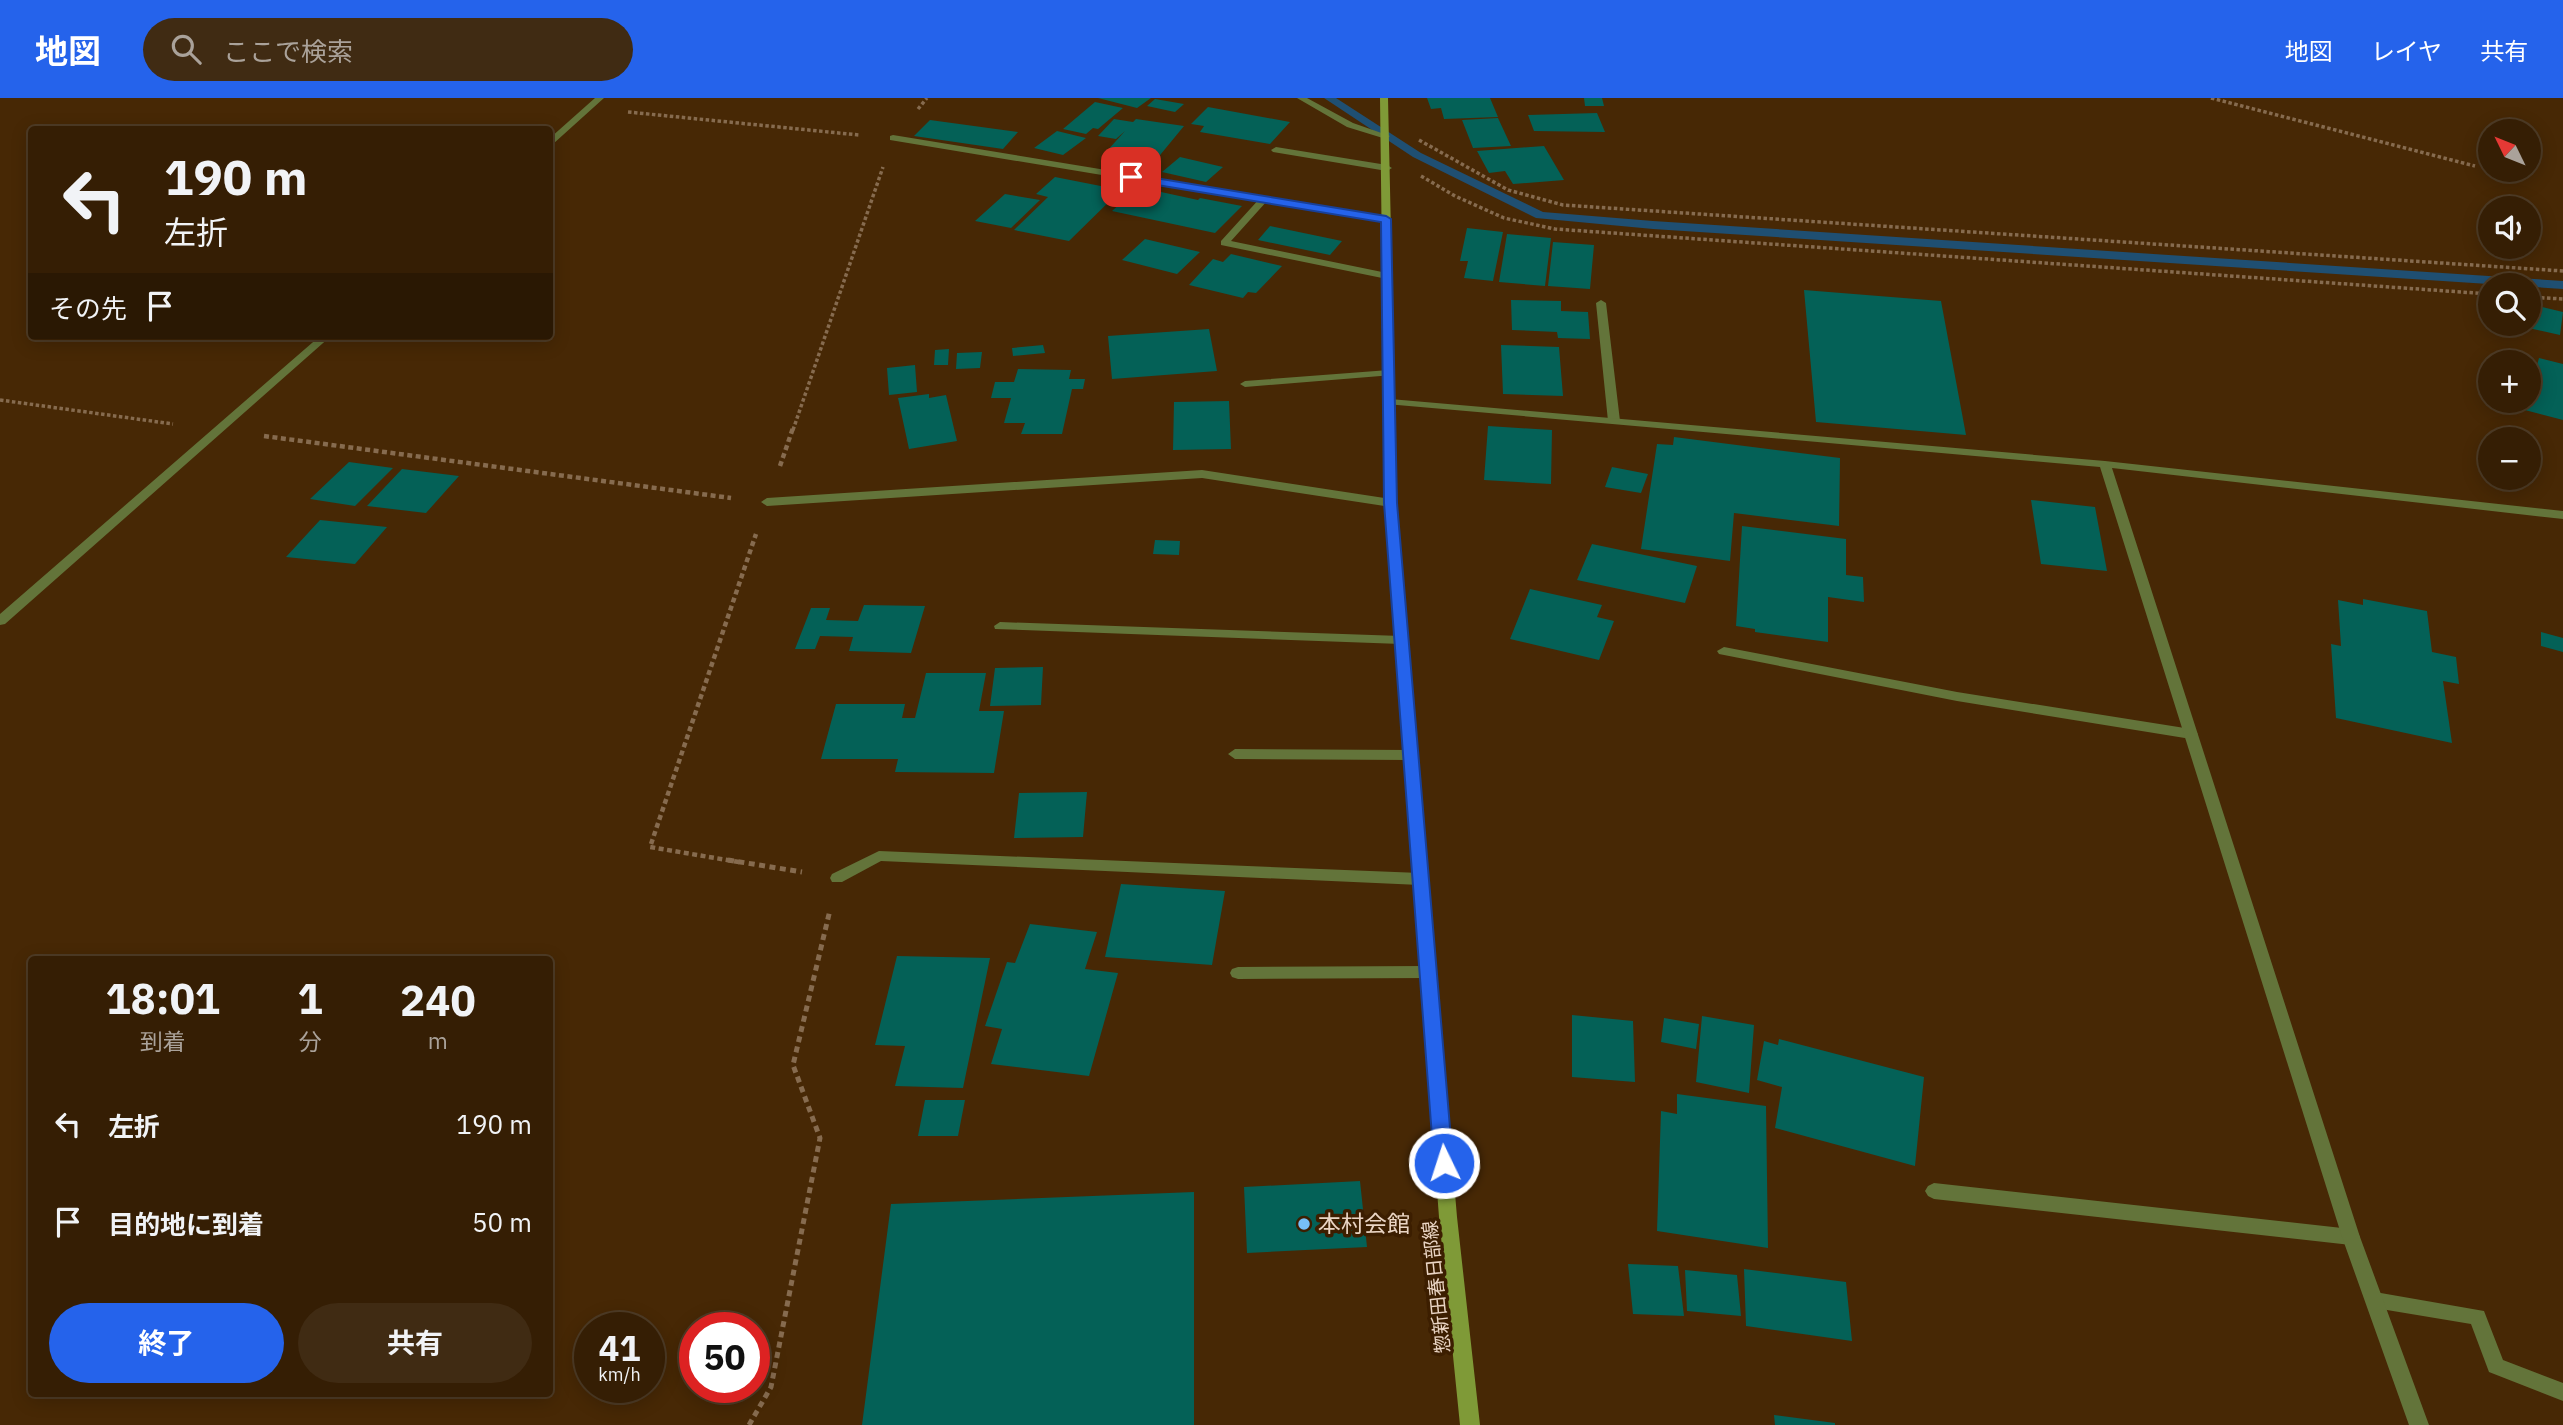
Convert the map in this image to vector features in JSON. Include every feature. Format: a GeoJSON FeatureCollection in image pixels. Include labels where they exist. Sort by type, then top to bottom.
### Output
{"type":"FeatureCollection","features":[{"type":"Feature","properties":{"kind":"main road","name":"惣新田春日部線"},"geometry":{"type":"LineString","coordinates":[[1384,98],[1391,503],[1448,1217],[1470,1425]]}},
{"type":"Feature","properties":{"kind":"street"},"geometry":{"type":"LineString","coordinates":[[553,139],[600,98]]}},
{"type":"Feature","properties":{"kind":"street"},"geometry":{"type":"LineString","coordinates":[[1301,98],[1350,125],[1385,126]]}},
{"type":"Feature","properties":{"kind":"street"},"geometry":{"type":"LineString","coordinates":[[893,138],[1386,219]]}},
{"type":"Feature","properties":{"kind":"street"},"geometry":{"type":"LineString","coordinates":[[1276,150],[1387,162]]}},
{"type":"Feature","properties":{"kind":"street"},"geometry":{"type":"LineString","coordinates":[[1264,199],[1224,243],[1387,276]]}},
{"type":"Feature","properties":{"kind":"street"},"geometry":{"type":"LineString","coordinates":[[1601,303],[1614,421]]}},
{"type":"Feature","properties":{"kind":"street"},"geometry":{"type":"LineString","coordinates":[[0,621],[321,340]]}},
{"type":"Feature","properties":{"kind":"street"},"geometry":{"type":"LineString","coordinates":[[1245,384],[1389,373]]}},
{"type":"Feature","properties":{"kind":"street"},"geometry":{"type":"LineString","coordinates":[[1390,402],[2105,464],[2563,515]]}},
{"type":"Feature","properties":{"kind":"street"},"geometry":{"type":"LineString","coordinates":[[2105,464],[2351,1237],[2419,1425]]}},
{"type":"Feature","properties":{"kind":"street"},"geometry":{"type":"LineString","coordinates":[[767,502],[1202,474],[1391,503]]}},
{"type":"Feature","properties":{"kind":"street"},"geometry":{"type":"LineString","coordinates":[[1000,626],[1401,640]]}},
{"type":"Feature","properties":{"kind":"street"},"geometry":{"type":"LineString","coordinates":[[1724,651],[1985,704],[2191,734]]}},
{"type":"Feature","properties":{"kind":"street"},"geometry":{"type":"LineString","coordinates":[[1235,754],[1411,755]]}},
{"type":"Feature","properties":{"kind":"street"},"geometry":{"type":"LineString","coordinates":[[837,878],[879,856],[1420,879]]}},
{"type":"Feature","properties":{"kind":"street"},"geometry":{"type":"LineString","coordinates":[[1238,973],[1428,972]]}},
{"type":"Feature","properties":{"kind":"street"},"geometry":{"type":"LineString","coordinates":[[1934,1191],[2351,1237]]}},
{"type":"Feature","properties":{"kind":"street"},"geometry":{"type":"LineString","coordinates":[[2375,1300],[2477,1317],[2496,1366],[2563,1392]]}},
{"type":"Feature","properties":{"kind":"path"},"geometry":{"type":"LineString","coordinates":[[749,1425],[771,1387],[820,1138],[793,1065],[837,878],[650,847],[893,138],[928,98]]}},
{"type":"Feature","properties":{"kind":"path"},"geometry":{"type":"LineString","coordinates":[[2211,98],[2475,166]]}},
{"type":"Feature","properties":{"kind":"path"},"geometry":{"type":"LineString","coordinates":[[589,108],[893,138]]}},
{"type":"Feature","properties":{"kind":"path"},"geometry":{"type":"LineString","coordinates":[[1385,126],[1508,190],[1563,205],[2563,271]]}},
{"type":"Feature","properties":{"kind":"path"},"geometry":{"type":"LineString","coordinates":[[1387,162],[1504,218],[1555,229],[2478,293]]}},
{"type":"Feature","properties":{"kind":"path"},"geometry":{"type":"LineString","coordinates":[[2541,298],[2563,299]]}},
{"type":"Feature","properties":{"kind":"path"},"geometry":{"type":"LineString","coordinates":[[0,400],[767,502]]}},
{"type":"Feature","properties":{"kind":"building"},"geometry":{"type":"Polygon","coordinates":[[[1098,98],[1151,98],[1137,108],[1098,98]]]}},
{"type":"Feature","properties":{"kind":"building"},"geometry":{"type":"Polygon","coordinates":[[[1427,98],[1490,98],[1498,117],[1444,119],[1441,108],[1431,109],[1427,98]]]}},
{"type":"Feature","properties":{"kind":"building"},"geometry":{"type":"Polygon","coordinates":[[[1584,98],[1602,98],[1604,106],[1585,106],[1584,98]]]}},
{"type":"Feature","properties":{"kind":"building"},"geometry":{"type":"Polygon","coordinates":[[[1155,99],[1184,104],[1175,112],[1147,106],[1155,99]]]}},
{"type":"Feature","properties":{"kind":"building"},"geometry":{"type":"Polygon","coordinates":[[[1095,102],[1123,108],[1098,129],[1093,128],[1086,134],[1063,129],[1095,102]]]}},
{"type":"Feature","properties":{"kind":"building"},"geometry":{"type":"Polygon","coordinates":[[[1208,107],[1290,122],[1270,144],[1200,132],[1204,126],[1191,124],[1208,107]]]}},
{"type":"Feature","properties":{"kind":"building"},"geometry":{"type":"Polygon","coordinates":[[[1597,113],[1605,132],[1534,131],[1528,115],[1597,113]]]}},
{"type":"Feature","properties":{"kind":"building"},"geometry":{"type":"Polygon","coordinates":[[[1498,118],[1511,146],[1473,148],[1462,120],[1498,118]]]}},
{"type":"Feature","properties":{"kind":"building"},"geometry":{"type":"Polygon","coordinates":[[[1114,119],[1133,122],[1136,119],[1184,126],[1156,160],[1106,152],[1125,131],[1116,139],[1098,136],[1114,119]]]}},
{"type":"Feature","properties":{"kind":"building"},"geometry":{"type":"Polygon","coordinates":[[[930,120],[1018,132],[1003,149],[914,136],[930,120]]]}},
{"type":"Feature","properties":{"kind":"building"},"geometry":{"type":"Polygon","coordinates":[[[1057,131],[1086,138],[1063,155],[1034,148],[1057,131]]]}},
{"type":"Feature","properties":{"kind":"building"},"geometry":{"type":"Polygon","coordinates":[[[1544,146],[1564,180],[1513,184],[1505,171],[1489,173],[1477,151],[1544,146]]]}},
{"type":"Feature","properties":{"kind":"building"},"geometry":{"type":"Polygon","coordinates":[[[1180,157],[1223,167],[1206,182],[1162,172],[1180,157]]]}},
{"type":"Feature","properties":{"kind":"building"},"geometry":{"type":"Polygon","coordinates":[[[1055,177],[1121,190],[1069,241],[1014,230],[1048,197],[1036,194],[1055,177]]]}},
{"type":"Feature","properties":{"kind":"building"},"geometry":{"type":"Polygon","coordinates":[[[1138,187],[1242,206],[1215,233],[1112,211],[1138,187]]]}},
{"type":"Feature","properties":{"kind":"building"},"geometry":{"type":"Polygon","coordinates":[[[1005,194],[1040,200],[1011,228],[975,221],[1005,194]]]}},
{"type":"Feature","properties":{"kind":"building"},"geometry":{"type":"Polygon","coordinates":[[[1270,226],[1342,241],[1330,255],[1258,240],[1270,226]]]}},
{"type":"Feature","properties":{"kind":"building"},"geometry":{"type":"Polygon","coordinates":[[[1467,228],[1503,232],[1493,281],[1464,278],[1468,261],[1460,261],[1467,228]]]}},
{"type":"Feature","properties":{"kind":"building"},"geometry":{"type":"Polygon","coordinates":[[[1507,234],[1551,238],[1545,286],[1499,282],[1507,234]]]}},
{"type":"Feature","properties":{"kind":"building"},"geometry":{"type":"Polygon","coordinates":[[[1145,239],[1200,252],[1177,274],[1122,260],[1145,239]]]}},
{"type":"Feature","properties":{"kind":"building"},"geometry":{"type":"Polygon","coordinates":[[[1553,242],[1594,245],[1590,289],[1548,286],[1553,242]]]}},
{"type":"Feature","properties":{"kind":"building"},"geometry":{"type":"Polygon","coordinates":[[[1231,254],[1282,266],[1256,293],[1248,292],[1243,298],[1189,285],[1213,259],[1223,262],[1231,254]]]}},
{"type":"Feature","properties":{"kind":"building"},"geometry":{"type":"Polygon","coordinates":[[[1804,290],[1941,301],[1966,435],[1816,422],[1804,290]]]}},
{"type":"Feature","properties":{"kind":"building"},"geometry":{"type":"Polygon","coordinates":[[[1511,300],[1561,301],[1561,311],[1588,312],[1590,339],[1558,338],[1557,332],[1512,330],[1511,300]]]}},
{"type":"Feature","properties":{"kind":"building"},"geometry":{"type":"Polygon","coordinates":[[[2541,307],[2563,312],[2560,335],[2541,331],[2541,307]]]}},
{"type":"Feature","properties":{"kind":"building"},"geometry":{"type":"Polygon","coordinates":[[[1209,329],[1217,371],[1112,379],[1108,336],[1209,329]]]}},
{"type":"Feature","properties":{"kind":"building"},"geometry":{"type":"Polygon","coordinates":[[[1043,345],[1045,353],[1013,356],[1012,348],[1043,345]]]}},
{"type":"Feature","properties":{"kind":"building"},"geometry":{"type":"Polygon","coordinates":[[[1501,345],[1559,347],[1563,396],[1503,394],[1501,345]]]}},
{"type":"Feature","properties":{"kind":"building"},"geometry":{"type":"Polygon","coordinates":[[[949,349],[948,365],[934,365],[935,350],[949,349]]]}},
{"type":"Feature","properties":{"kind":"building"},"geometry":{"type":"Polygon","coordinates":[[[982,352],[980,368],[956,369],[957,353],[982,352]]]}},
{"type":"Feature","properties":{"kind":"building"},"geometry":{"type":"Polygon","coordinates":[[[2541,358],[2563,364],[2563,420],[2536,413],[2541,413],[2541,358]]]}},
{"type":"Feature","properties":{"kind":"building"},"geometry":{"type":"Polygon","coordinates":[[[915,365],[917,392],[889,395],[887,368],[915,365]]]}},
{"type":"Feature","properties":{"kind":"building"},"geometry":{"type":"Polygon","coordinates":[[[1018,369],[1071,370],[1069,379],[1085,379],[1083,389],[1072,389],[1062,434],[1021,434],[1025,423],[1004,423],[1011,398],[991,398],[995,382],[1014,382],[1018,369]]]}},
{"type":"Feature","properties":{"kind":"building"},"geometry":{"type":"Polygon","coordinates":[[[929,394],[929,398],[946,395],[957,441],[909,449],[898,398],[929,394]]]}},
{"type":"Feature","properties":{"kind":"building"},"geometry":{"type":"Polygon","coordinates":[[[1229,401],[1231,449],[1173,450],[1174,402],[1229,401]]]}},
{"type":"Feature","properties":{"kind":"building"},"geometry":{"type":"Polygon","coordinates":[[[1488,426],[1552,430],[1551,484],[1484,480],[1488,426]]]}},
{"type":"Feature","properties":{"kind":"building"},"geometry":{"type":"Polygon","coordinates":[[[1674,437],[1840,458],[1839,526],[1734,513],[1730,561],[1641,549],[1657,444],[1673,445],[1674,437]]]}},
{"type":"Feature","properties":{"kind":"building"},"geometry":{"type":"Polygon","coordinates":[[[349,462],[393,468],[355,506],[310,499],[349,462]]]}},
{"type":"Feature","properties":{"kind":"building"},"geometry":{"type":"Polygon","coordinates":[[[1612,467],[1648,474],[1641,493],[1605,487],[1612,467]]]}},
{"type":"Feature","properties":{"kind":"building"},"geometry":{"type":"Polygon","coordinates":[[[402,469],[459,476],[426,513],[367,506],[402,469]]]}},
{"type":"Feature","properties":{"kind":"building"},"geometry":{"type":"Polygon","coordinates":[[[2031,500],[2095,507],[2107,571],[2041,564],[2031,500]]]}},
{"type":"Feature","properties":{"kind":"building"},"geometry":{"type":"Polygon","coordinates":[[[320,520],[387,527],[355,564],[286,557],[320,520]]]}},
{"type":"Feature","properties":{"kind":"building"},"geometry":{"type":"Polygon","coordinates":[[[1742,526],[1846,539],[1846,575],[1863,577],[1864,602],[1828,597],[1828,642],[1755,632],[1755,629],[1736,626],[1742,526]]]}},
{"type":"Feature","properties":{"kind":"building"},"geometry":{"type":"Polygon","coordinates":[[[1155,540],[1180,541],[1179,555],[1153,554],[1155,540]]]}},
{"type":"Feature","properties":{"kind":"building"},"geometry":{"type":"Polygon","coordinates":[[[1592,544],[1697,566],[1685,603],[1577,580],[1592,544]]]}},
{"type":"Feature","properties":{"kind":"building"},"geometry":{"type":"Polygon","coordinates":[[[1530,589],[1602,605],[1597,617],[1614,621],[1599,660],[1510,639],[1530,589]]]}},
{"type":"Feature","properties":{"kind":"building"},"geometry":{"type":"Polygon","coordinates":[[[2363,599],[2427,611],[2432,652],[2456,657],[2459,684],[2443,681],[2452,743],[2336,718],[2331,644],[2341,646],[2338,600],[2363,605],[2363,599]]]}},
{"type":"Feature","properties":{"kind":"building"},"geometry":{"type":"Polygon","coordinates":[[[864,605],[925,606],[911,653],[849,651],[853,637],[820,636],[815,649],[795,649],[811,608],[830,608],[826,620],[858,621],[864,605]]]}},
{"type":"Feature","properties":{"kind":"building"},"geometry":{"type":"Polygon","coordinates":[[[2541,632],[2563,638],[2563,652],[2541,646],[2541,632]]]}},
{"type":"Feature","properties":{"kind":"building"},"geometry":{"type":"Polygon","coordinates":[[[1043,667],[1041,705],[990,706],[995,668],[1043,667]]]}},
{"type":"Feature","properties":{"kind":"building"},"geometry":{"type":"Polygon","coordinates":[[[926,673],[986,673],[979,711],[1004,711],[994,773],[895,772],[898,759],[821,759],[836,704],[905,704],[902,718],[915,718],[926,673]]]}},
{"type":"Feature","properties":{"kind":"building"},"geometry":{"type":"Polygon","coordinates":[[[1087,792],[1083,837],[1014,838],[1019,793],[1087,792]]]}},
{"type":"Feature","properties":{"kind":"building"},"geometry":{"type":"Polygon","coordinates":[[[1121,884],[1225,891],[1212,965],[1105,957],[1121,884]]]}},
{"type":"Feature","properties":{"kind":"building"},"geometry":{"type":"Polygon","coordinates":[[[1030,924],[1097,932],[1085,969],[1118,973],[1089,1076],[991,1064],[1002,1029],[985,1026],[1007,962],[1015,963],[1030,924]]]}},
{"type":"Feature","properties":{"kind":"building"},"geometry":{"type":"Polygon","coordinates":[[[897,956],[990,958],[963,1088],[895,1086],[905,1046],[875,1045],[897,956]]]}},
{"type":"Feature","properties":{"kind":"building"},"geometry":{"type":"Polygon","coordinates":[[[1572,1015],[1633,1021],[1635,1082],[1572,1077],[1572,1015]]]}},
{"type":"Feature","properties":{"kind":"building"},"geometry":{"type":"Polygon","coordinates":[[[1702,1016],[1754,1025],[1749,1093],[1696,1082],[1702,1016]]]}},
{"type":"Feature","properties":{"kind":"building"},"geometry":{"type":"Polygon","coordinates":[[[1664,1018],[1699,1024],[1696,1049],[1661,1042],[1664,1018]]]}},
{"type":"Feature","properties":{"kind":"building"},"geometry":{"type":"Polygon","coordinates":[[[1779,1039],[1924,1077],[1915,1166],[1775,1128],[1782,1087],[1757,1080],[1764,1041],[1778,1045],[1779,1039]]]}},
{"type":"Feature","properties":{"kind":"building"},"geometry":{"type":"Polygon","coordinates":[[[1677,1094],[1766,1106],[1768,1248],[1657,1231],[1661,1111],[1677,1114],[1677,1094]]]}},
{"type":"Feature","properties":{"kind":"building"},"geometry":{"type":"Polygon","coordinates":[[[925,1100],[965,1100],[958,1136],[918,1136],[925,1100]]]}},
{"type":"Feature","properties":{"kind":"building"},"geometry":{"type":"Polygon","coordinates":[[[1360,1181],[1367,1247],[1247,1253],[1244,1187],[1360,1181]]]}},
{"type":"Feature","properties":{"kind":"building"},"geometry":{"type":"Polygon","coordinates":[[[1194,1192],[1194,1425],[862,1425],[891,1204],[1194,1192]]]}},
{"type":"Feature","properties":{"kind":"building"},"geometry":{"type":"Polygon","coordinates":[[[1628,1264],[1678,1266],[1684,1316],[1633,1314],[1628,1264]]]}},
{"type":"Feature","properties":{"kind":"building"},"geometry":{"type":"Polygon","coordinates":[[[1744,1269],[1846,1282],[1852,1341],[1746,1326],[1744,1269]]]}},
{"type":"Feature","properties":{"kind":"building"},"geometry":{"type":"Polygon","coordinates":[[[1685,1270],[1737,1275],[1741,1316],[1687,1311],[1685,1270]]]}},
{"type":"Feature","properties":{"kind":"building"},"geometry":{"type":"Polygon","coordinates":[[[1774,1415],[1835,1423],[1835,1425],[1775,1425],[1774,1415]]]}},
{"type":"Feature","properties":{"kind":"waterway"},"geometry":{"type":"LineString","coordinates":[[1329,98],[1417,155],[1540,215],[1653,225],[2563,285]]}},
{"type":"Feature","properties":{"kind":"place","name":"本村会館"},"geometry":{"type":"Point","coordinates":[1304,1224]}},
{"type":"Feature","properties":{"kind":"route"},"geometry":{"type":"LineString","coordinates":[[1131,177],[1386,219],[1391,503],[1444,1163]]}}]}
